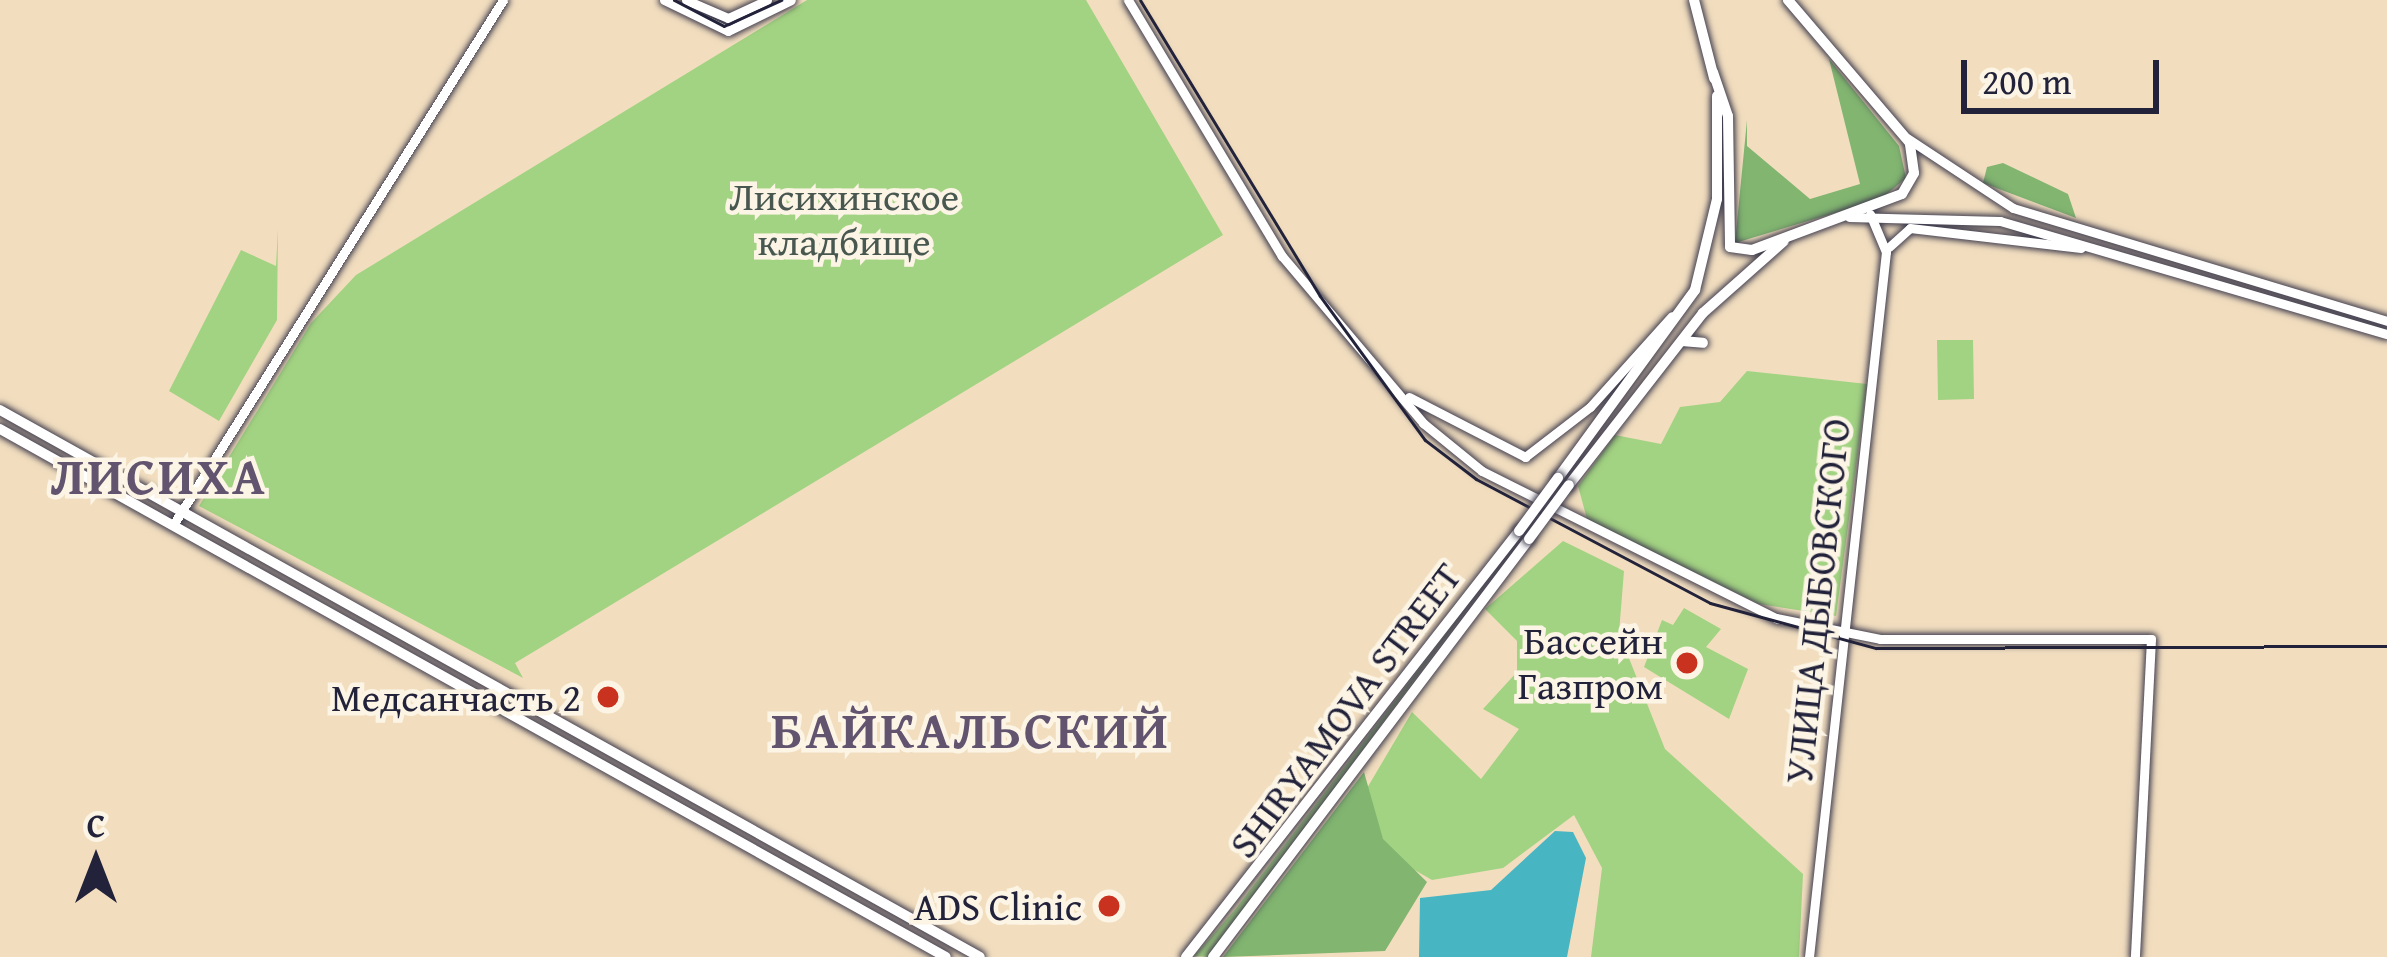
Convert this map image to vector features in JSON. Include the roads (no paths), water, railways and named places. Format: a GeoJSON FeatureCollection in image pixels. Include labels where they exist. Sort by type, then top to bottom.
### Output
{"type":"FeatureCollection","features":[{"type":"Feature","properties":{"kind":"main road"},"geometry":{"type":"LineString","coordinates":[[173,526],[503,0]]}},
{"type":"Feature","properties":{"kind":"main road"},"geometry":{"type":"LineString","coordinates":[[664,0],[728,31],[791,0]]}},
{"type":"Feature","properties":{"kind":"main road"},"geometry":{"type":"LineString","coordinates":[[686,0],[728,18],[767,0]]}},
{"type":"Feature","properties":{"kind":"main road"},"geometry":{"type":"LineString","coordinates":[[1128,0],[1282,256],[1461,456],[1736,605],[1846,633],[2151,639],[2135,957]]}},
{"type":"Feature","properties":{"kind":"main road"},"geometry":{"type":"LineString","coordinates":[[1694,0],[1728,116],[1726,241],[1745,251],[1906,190],[1915,164],[1907,138]]}},
{"type":"Feature","properties":{"kind":"main road"},"geometry":{"type":"LineString","coordinates":[[1788,0],[1907,138],[2013,208],[2387,321]]}},
{"type":"Feature","properties":{"kind":"main road"},"geometry":{"type":"LineString","coordinates":[[1563,482],[1686,305],[1718,199],[1714,71]]}},
{"type":"Feature","properties":{"kind":"main road"},"geometry":{"type":"LineString","coordinates":[[1825,220],[1870,214],[1982,218],[2387,334]]}},
{"type":"Feature","properties":{"kind":"main road"},"geometry":{"type":"LineString","coordinates":[[1870,214],[1886,252],[1910,228],[2064,254],[2086,248]]}},
{"type":"Feature","properties":{"kind":"main road"},"geometry":{"type":"LineString","coordinates":[[1563,482],[1632,404],[1671,351],[1790,236]]}},
{"type":"Feature","properties":{"kind":"main road","name":"УЛИЦА ДЫБОВСКОГО"},"geometry":{"type":"LineString","coordinates":[[1809,957],[1886,252]]}},
{"type":"Feature","properties":{"kind":"main road"},"geometry":{"type":"LineString","coordinates":[[2236,276],[2237,263]]}},
{"type":"Feature","properties":{"kind":"main road"},"geometry":{"type":"LineString","coordinates":[[1384,370],[1465,432],[1516,457],[1536,452],[1686,305]]}},
{"type":"Feature","properties":{"kind":"main road"},"geometry":{"type":"LineString","coordinates":[[1671,351],[1702,343]]}},
{"type":"Feature","properties":{"kind":"main road"},"geometry":{"type":"LineString","coordinates":[[1632,404],[1649,401]]}},
{"type":"Feature","properties":{"kind":"main road"},"geometry":{"type":"LineString","coordinates":[[0,410],[980,957]]}},
{"type":"Feature","properties":{"kind":"main road"},"geometry":{"type":"LineString","coordinates":[[0,429],[946,957]]}},
{"type":"Feature","properties":{"kind":"main road"},"geometry":{"type":"LineString","coordinates":[[1461,456],[1449,438],[1465,432]]}},
{"type":"Feature","properties":{"kind":"main road","name":"SHIRYAMOVA STREET"},"geometry":{"type":"LineString","coordinates":[[1224,926],[1563,482]]}},
{"type":"Feature","properties":{"kind":"main road"},"geometry":{"type":"LineString","coordinates":[[1186,957],[1224,926]]}},
{"type":"Feature","properties":{"kind":"main road"},"geometry":{"type":"LineString","coordinates":[[1213,957],[1224,926]]}},
{"type":"Feature","properties":{"kind":"water"},"geometry":{"type":"Polygon","coordinates":[[[1555,831],[1573,832],[1586,858],[1567,957],[1419,957],[1420,898],[1491,890],[1555,831]]]}},
{"type":"Feature","properties":{"kind":"tram line"},"geometry":{"type":"LineString","coordinates":[[674,0],[724,26],[781,0]]}},
{"type":"Feature","properties":{"kind":"tram line"},"geometry":{"type":"LineString","coordinates":[[1140,0],[1320,296],[1425,440],[1476,479],[1710,603],[1876,648],[2387,646]]}},
{"type":"Feature","properties":{"kind":"place","name":"Бассейн Газпром"},"geometry":{"type":"Point","coordinates":[1687,663]}},
{"type":"Feature","properties":{"kind":"place","name":"Медсанчасть 2"},"geometry":{"type":"Point","coordinates":[608,697]}},
{"type":"Feature","properties":{"kind":"place","name":"ADS Clinic"},"geometry":{"type":"Point","coordinates":[1109,906]}},
{"type":"Feature","properties":{"kind":"district","name":"ЛИСИХА"},"geometry":{"type":"Point","coordinates":[159,476]}},
{"type":"Feature","properties":{"kind":"district","name":"БАЙКАЛЬСКИЙ"},"geometry":{"type":"Point","coordinates":[971,730]}},
{"type":"Feature","properties":{"kind":"park label","name":"Лисихинское кладбище"},"geometry":{"type":"Point","coordinates":[844,220]}}]}
